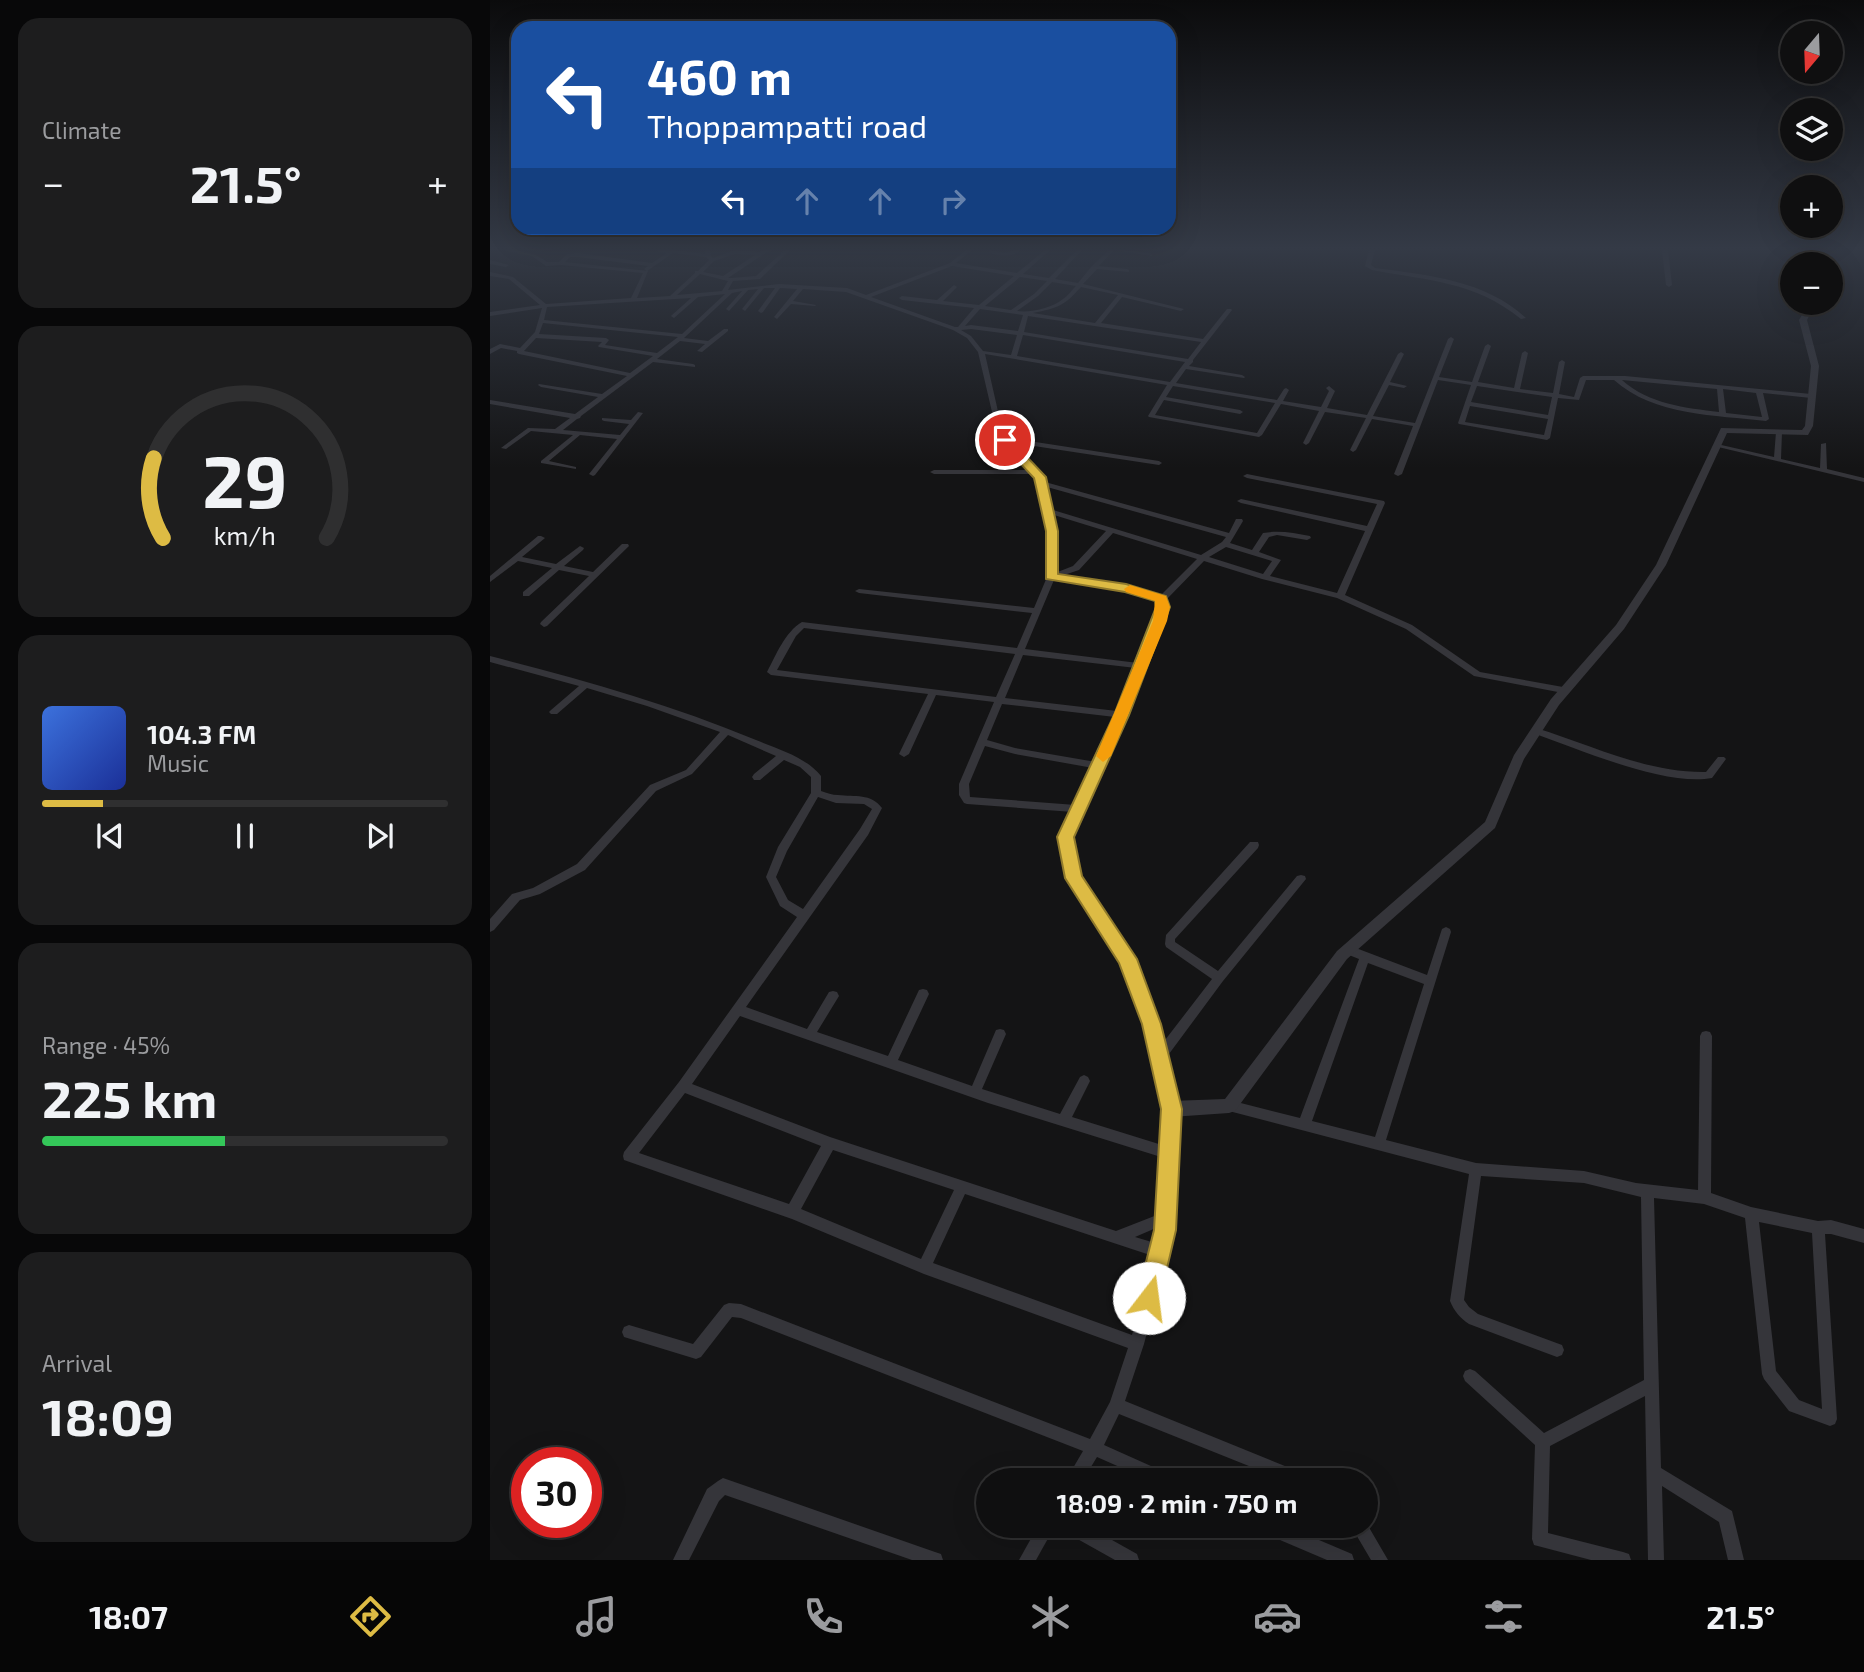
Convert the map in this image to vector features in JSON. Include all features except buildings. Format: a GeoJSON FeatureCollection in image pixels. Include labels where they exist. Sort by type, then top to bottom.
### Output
{"type":"FeatureCollection","features":[{"type":"Feature","properties":{"kind":"street"},"geometry":{"type":"LineString","coordinates":[[539,323],[534,336],[519,352],[633,375]]}},
{"type":"Feature","properties":{"kind":"street"},"geometry":{"type":"LineString","coordinates":[[560,323],[619,328],[708,343]]}},
{"type":"Feature","properties":{"kind":"street"},"geometry":{"type":"LineString","coordinates":[[557,431],[659,355],[696,323]]}},
{"type":"Feature","properties":{"kind":"street"},"geometry":{"type":"LineString","coordinates":[[939,323],[958,328],[1019,333],[1189,364],[1242,377]]}},
{"type":"Feature","properties":{"kind":"street"},"geometry":{"type":"LineString","coordinates":[[958,328],[963,323]]}},
{"type":"Feature","properties":{"kind":"street"},"geometry":{"type":"LineString","coordinates":[[1014,356],[1023,323]]}},
{"type":"Feature","properties":{"kind":"street"},"geometry":{"type":"LineString","coordinates":[[1089,323],[1206,341]]}},
{"type":"Feature","properties":{"kind":"street"},"geometry":{"type":"LineString","coordinates":[[1220,323],[1172,383],[1151,416],[1259,435],[1286,390]]}},
{"type":"Feature","properties":{"kind":"street"},"geometry":{"type":"LineString","coordinates":[[1230,1106],[1348,950],[1490,825],[1518,758],[1563,691],[1620,627],[1661,565],[1724,430],[1805,433],[1809,426],[1815,366],[1804,323]]}},
{"type":"Feature","properties":{"kind":"street"},"geometry":{"type":"LineString","coordinates":[[601,340],[619,328]]}},
{"type":"Feature","properties":{"kind":"street"},"geometry":{"type":"LineString","coordinates":[[958,328],[981,352],[999,429],[1041,483],[1052,531],[1051,577],[964,784],[964,794],[967,800],[1079,809]]}},
{"type":"Feature","properties":{"kind":"street"},"geometry":{"type":"LineString","coordinates":[[700,351],[726,330]]}},
{"type":"Feature","properties":{"kind":"street"},"geometry":{"type":"LineString","coordinates":[[534,336],[606,340],[601,346],[659,355]]}},
{"type":"Feature","properties":{"kind":"street"},"geometry":{"type":"LineString","coordinates":[[1398,474],[1451,340]]}},
{"type":"Feature","properties":{"kind":"street"},"geometry":{"type":"LineString","coordinates":[[490,352],[500,346],[522,350]]}},
{"type":"Feature","properties":{"kind":"street"},"geometry":{"type":"LineString","coordinates":[[1488,346],[1461,424],[1547,438],[1562,362]]}},
{"type":"Feature","properties":{"kind":"street"},"geometry":{"type":"LineString","coordinates":[[981,352],[1417,425]]}},
{"type":"Feature","properties":{"kind":"street"},"geometry":{"type":"LineString","coordinates":[[1353,450],[1401,354]]}},
{"type":"Feature","properties":{"kind":"street"},"geometry":{"type":"LineString","coordinates":[[1517,390],[1525,354]]}},
{"type":"Feature","properties":{"kind":"street"},"geometry":{"type":"LineString","coordinates":[[652,360],[693,366]]}},
{"type":"Feature","properties":{"kind":"street"},"geometry":{"type":"LineString","coordinates":[[1436,378],[1577,399],[1583,378],[1678,382],[1811,396]]}},
{"type":"Feature","properties":{"kind":"street"},"geometry":{"type":"LineString","coordinates":[[1616,378],[1632,393],[1681,406],[1766,419],[1759,391]]}},
{"type":"Feature","properties":{"kind":"street"},"geometry":{"type":"LineString","coordinates":[[1678,382],[1681,406]]}},
{"type":"Feature","properties":{"kind":"street"},"geometry":{"type":"LineString","coordinates":[[1388,383],[1404,386]]}},
{"type":"Feature","properties":{"kind":"street"},"geometry":{"type":"LineString","coordinates":[[541,385],[605,396]]}},
{"type":"Feature","properties":{"kind":"street"},"geometry":{"type":"LineString","coordinates":[[1720,387],[1723,414]]}},
{"type":"Feature","properties":{"kind":"street"},"geometry":{"type":"LineString","coordinates":[[1306,443],[1332,391],[1329,388]]}},
{"type":"Feature","properties":{"kind":"street"},"geometry":{"type":"LineString","coordinates":[[1162,398],[1240,412]]}},
{"type":"Feature","properties":{"kind":"street"},"geometry":{"type":"LineString","coordinates":[[490,402],[578,417]]}},
{"type":"Feature","properties":{"kind":"street"},"geometry":{"type":"LineString","coordinates":[[1469,404],[1550,418]]}},
{"type":"Feature","properties":{"kind":"street"},"geometry":{"type":"LineString","coordinates":[[593,474],[640,413]]}},
{"type":"Feature","properties":{"kind":"street"},"geometry":{"type":"LineString","coordinates":[[604,419],[633,422]]}},
{"type":"Feature","properties":{"kind":"street"},"geometry":{"type":"LineString","coordinates":[[504,448],[530,429],[622,437]]}},
{"type":"Feature","properties":{"kind":"street"},"geometry":{"type":"LineString","coordinates":[[1777,460],[1779,432]]}},
{"type":"Feature","properties":{"kind":"street"},"geometry":{"type":"LineString","coordinates":[[574,468],[543,462],[579,433]]}},
{"type":"Feature","properties":{"kind":"street"},"geometry":{"type":"LineString","coordinates":[[1005,440],[1159,463]]}},
{"type":"Feature","properties":{"kind":"street"},"geometry":{"type":"LineString","coordinates":[[1823,471],[1824,444]]}},
{"type":"Feature","properties":{"kind":"street"},"geometry":{"type":"LineString","coordinates":[[1717,446],[1864,480]]}},
{"type":"Feature","properties":{"kind":"street"},"geometry":{"type":"LineString","coordinates":[[934,472],[1034,472]]}},
{"type":"Feature","properties":{"kind":"street"},"geometry":{"type":"LineString","coordinates":[[1247,475],[1381,503],[1340,596]]}},
{"type":"Feature","properties":{"kind":"street"},"geometry":{"type":"LineString","coordinates":[[1041,483],[1231,536]]}},
{"type":"Feature","properties":{"kind":"street"},"geometry":{"type":"LineString","coordinates":[[1241,501],[1368,529]]}},
{"type":"Feature","properties":{"kind":"street"},"geometry":{"type":"LineString","coordinates":[[1049,511],[1265,577],[1340,596],[1409,627],[1477,674],[1563,691]]}},
{"type":"Feature","properties":{"kind":"street"},"geometry":{"type":"LineString","coordinates":[[1161,599],[1202,558],[1225,544],[1239,521]]}},
{"type":"Feature","properties":{"kind":"street"},"geometry":{"type":"LineString","coordinates":[[1051,577],[1076,568],[1111,530]]}},
{"type":"Feature","properties":{"kind":"street"},"geometry":{"type":"LineString","coordinates":[[1255,552],[1266,535],[1307,538]]}},
{"type":"Feature","properties":{"kind":"street"},"geometry":{"type":"LineString","coordinates":[[490,580],[541,538]]}},
{"type":"Feature","properties":{"kind":"street"},"geometry":{"type":"LineString","coordinates":[[1225,544],[1277,560],[1265,577]]}},
{"type":"Feature","properties":{"kind":"street"},"geometry":{"type":"LineString","coordinates":[[544,624],[625,545]]}},
{"type":"Feature","properties":{"kind":"street"},"geometry":{"type":"LineString","coordinates":[[526,594],[580,548]]}},
{"type":"Feature","properties":{"kind":"street"},"geometry":{"type":"LineString","coordinates":[[516,558],[594,575]]}},
{"type":"Feature","properties":{"kind":"street"},"geometry":{"type":"LineString","coordinates":[[1051,577],[1126,588],[1161,599]]}},
{"type":"Feature","properties":{"kind":"street"},"geometry":{"type":"LineString","coordinates":[[859,591],[1037,611]]}},
{"type":"Feature","properties":{"kind":"street"},"geometry":{"type":"LineString","coordinates":[[1082,1468],[1116,1405],[1161,1252],[1171,1109],[1152,1024],[1127,959],[1073,878],[1066,837],[1160,621],[1163,607],[1161,599]]}},
{"type":"Feature","properties":{"kind":"street"},"geometry":{"type":"LineString","coordinates":[[1121,715],[1000,698],[771,672],[793,634],[802,625],[1140,666]]}},
{"type":"Feature","properties":{"kind":"street"},"geometry":{"type":"LineString","coordinates":[[490,659],[687,717],[783,754],[803,765],[816,776],[816,793],[782,850],[771,877],[783,903],[805,916]]}},
{"type":"Feature","properties":{"kind":"street"},"geometry":{"type":"LineString","coordinates":[[554,712],[585,685]]}},
{"type":"Feature","properties":{"kind":"street"},"geometry":{"type":"LineString","coordinates":[[904,754],[934,691]]}},
{"type":"Feature","properties":{"kind":"street"},"geometry":{"type":"LineString","coordinates":[[1536,731],[1656,770],[1696,777],[1709,775],[1721,759]]}},
{"type":"Feature","properties":{"kind":"street"},"geometry":{"type":"LineString","coordinates":[[490,927],[516,897],[536,891],[581,867],[653,788],[689,772],[726,732]]}},
{"type":"Feature","properties":{"kind":"street"},"geometry":{"type":"LineString","coordinates":[[983,742],[1099,766]]}},
{"type":"Feature","properties":{"kind":"street"},"geometry":{"type":"LineString","coordinates":[[757,778],[783,754]]}},
{"type":"Feature","properties":{"kind":"street"},"geometry":{"type":"LineString","coordinates":[[816,793],[839,799],[857,798],[874,804],[877,808],[864,832],[805,916],[629,1156],[792,1212],[924,1267],[1136,1344]]}},
{"type":"Feature","properties":{"kind":"street"},"geometry":{"type":"LineString","coordinates":[[1219,978],[1170,944],[1170,938],[1254,845]]}},
{"type":"Feature","properties":{"kind":"street"},"geometry":{"type":"LineString","coordinates":[[1160,1056],[1219,978],[1301,879]]}},
{"type":"Feature","properties":{"kind":"street"},"geometry":{"type":"LineString","coordinates":[[1379,1143],[1446,932]]}},
{"type":"Feature","properties":{"kind":"street"},"geometry":{"type":"LineString","coordinates":[[1348,950],[1431,982]]}},
{"type":"Feature","properties":{"kind":"street"},"geometry":{"type":"LineString","coordinates":[[1304,1125],[1365,957]]}},
{"type":"Feature","properties":{"kind":"street"},"geometry":{"type":"LineString","coordinates":[[891,1062],[923,994]]}},
{"type":"Feature","properties":{"kind":"street"},"geometry":{"type":"LineString","coordinates":[[810,1034],[833,996]]}},
{"type":"Feature","properties":{"kind":"street"},"geometry":{"type":"LineString","coordinates":[[738,1010],[975,1092],[1167,1153]]}},
{"type":"Feature","properties":{"kind":"street"},"geometry":{"type":"LineString","coordinates":[[975,1092],[1000,1034]]}},
{"type":"Feature","properties":{"kind":"street"},"geometry":{"type":"LineString","coordinates":[[1704,1197],[1706,1036]]}},
{"type":"Feature","properties":{"kind":"street"},"geometry":{"type":"LineString","coordinates":[[1063,1121],[1084,1081]]}},
{"type":"Feature","properties":{"kind":"street"},"geometry":{"type":"LineString","coordinates":[[682,1086],[830,1143],[1161,1252]]}},
{"type":"Feature","properties":{"kind":"street"},"geometry":{"type":"LineString","coordinates":[[1171,1109],[1230,1106],[1476,1169],[1584,1177],[1647,1191],[1704,1197],[1751,1214],[1818,1228],[1831,1227],[1864,1236]]}},
{"type":"Feature","properties":{"kind":"street"},"geometry":{"type":"LineString","coordinates":[[792,1212],[830,1143]]}},
{"type":"Feature","properties":{"kind":"street"},"geometry":{"type":"LineString","coordinates":[[1476,1169],[1457,1301],[1464,1312],[1474,1319],[1557,1350]]}},
{"type":"Feature","properties":{"kind":"street"},"geometry":{"type":"LineString","coordinates":[[924,1267],[962,1187]]}},
{"type":"Feature","properties":{"kind":"street"},"geometry":{"type":"LineString","coordinates":[[1647,1191],[1656,1560]]}},
{"type":"Feature","properties":{"kind":"street"},"geometry":{"type":"LineString","coordinates":[[1751,1214],[1769,1374],[1794,1406],[1830,1419],[1818,1228]]}},
{"type":"Feature","properties":{"kind":"street"},"geometry":{"type":"LineString","coordinates":[[1117,1237],[1165,1217]]}},
{"type":"Feature","properties":{"kind":"street"},"geometry":{"type":"LineString","coordinates":[[629,1332],[696,1352],[729,1310],[741,1311],[1139,1468]]}},
{"type":"Feature","properties":{"kind":"street"},"geometry":{"type":"LineString","coordinates":[[1470,1376],[1542,1443],[1540,1539],[1623,1560]]}},
{"type":"Feature","properties":{"kind":"street"},"geometry":{"type":"LineString","coordinates":[[1542,1443],[1652,1384]]}},
{"type":"Feature","properties":{"kind":"street"},"geometry":{"type":"LineString","coordinates":[[1116,1405],[1272,1468]]}},
{"type":"Feature","properties":{"kind":"street"},"geometry":{"type":"LineString","coordinates":[[1654,1472],[1726,1517],[1736,1560]]}},
{"type":"Feature","properties":{"kind":"street"},"geometry":{"type":"LineString","coordinates":[[681,1560],[713,1495],[723,1486],[935,1560]]}},
{"type":"Feature","properties":{"kind":"street"},"geometry":{"type":"LineString","coordinates":[[1027,1560],[1039,1538]]}},
{"type":"Feature","properties":{"kind":"street"},"geometry":{"type":"LineString","coordinates":[[1092,1538],[1131,1560]]}},
{"type":"Feature","properties":{"kind":"street"},"geometry":{"type":"LineString","coordinates":[[1295,1538],[1346,1560]]}},
{"type":"Feature","properties":{"kind":"street"},"geometry":{"type":"LineString","coordinates":[[1366,1538],[1380,1560]]}},
{"type":"Feature","properties":{"kind":"slow traffic"},"geometry":{"type":"LineString","coordinates":[[1103,756],[1160,621],[1163,607],[1161,599],[1130,589]]}},
{"type":"Feature","properties":{"kind":"route"},"geometry":{"type":"LineString","coordinates":[[1005,440],[1040,477],[1052,531],[1051,577],[1126,588],[1161,599],[1163,607],[1160,621],[1121,715],[1066,837],[1073,878],[1127,959],[1152,1024],[1171,1109],[1165,1230],[1149,1298]]}}]}
